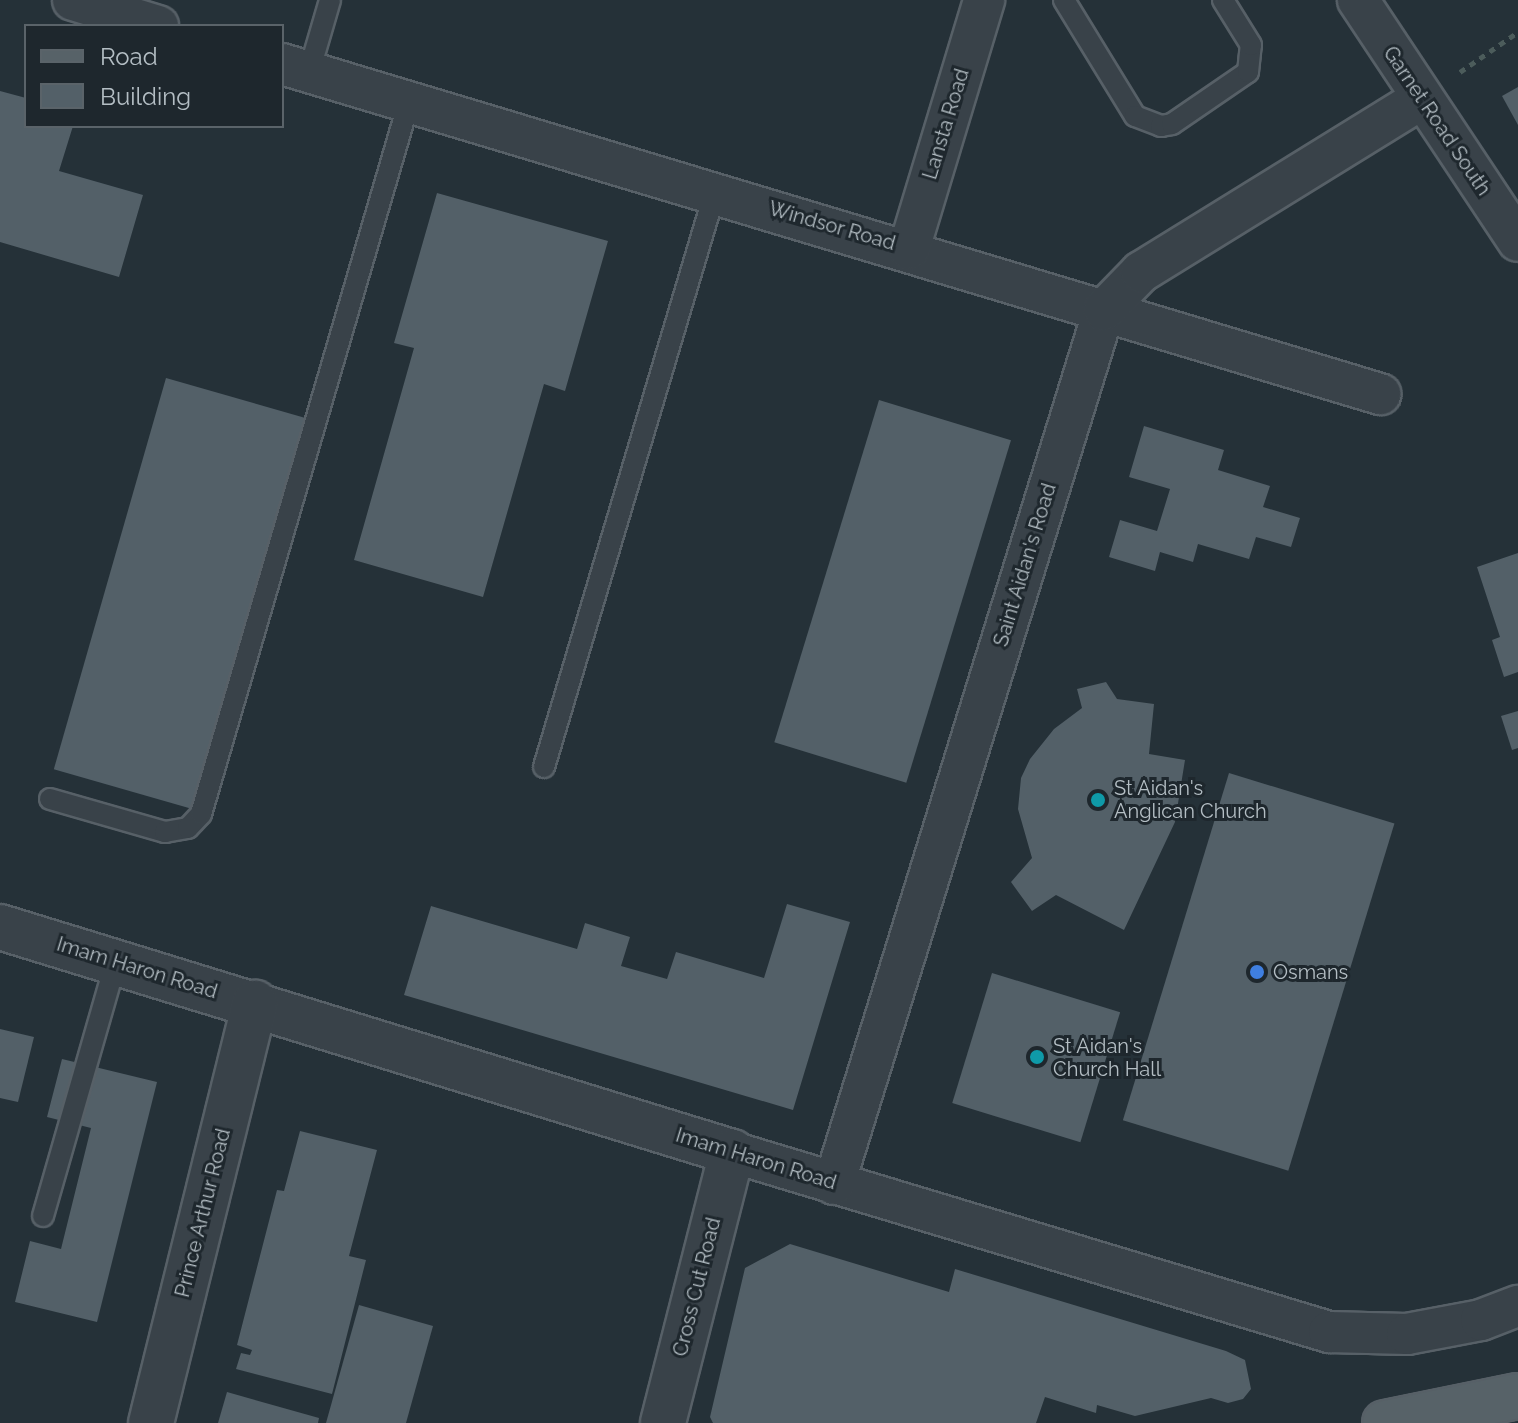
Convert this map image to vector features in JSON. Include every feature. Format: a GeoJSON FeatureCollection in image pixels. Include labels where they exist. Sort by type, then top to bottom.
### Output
{"type":"FeatureCollection","features":[{"type":"Feature","properties":{"kind":"main road"},"geometry":{"type":"LineString","coordinates":[[1385,1423],[1518,1396]]}},
{"type":"Feature","properties":{"kind":"street"},"geometry":{"type":"LineString","coordinates":[[73,0],[151,24]]}},
{"type":"Feature","properties":{"kind":"street","name":"Lansta Road"},"geometry":{"type":"LineString","coordinates":[[909,249],[984,0]]}},
{"type":"Feature","properties":{"kind":"street","name":"Garnet Road South"},"geometry":{"type":"LineString","coordinates":[[1358,0],[1420,100],[1518,241]]}},
{"type":"Feature","properties":{"kind":"street","name":"Windsor Road"},"geometry":{"type":"LineString","coordinates":[[296,68],[909,249],[1380,394]]}},
{"type":"Feature","properties":{"kind":"street","name":"Saint Aidan's Road"},"geometry":{"type":"LineString","coordinates":[[834,1184],[1104,310],[1141,272],[1420,100]]}},
{"type":"Feature","properties":{"kind":"street","name":"Imam Haron Road"},"geometry":{"type":"LineString","coordinates":[[0,927],[255,1003],[834,1184],[1329,1332],[1407,1334],[1481,1320],[1518,1306]]}},
{"type":"Feature","properties":{"kind":"street","name":"Prince Arthur Road"},"geometry":{"type":"LineString","coordinates":[[151,1423],[255,1003]]}},
{"type":"Feature","properties":{"kind":"street","name":"Cross Cut Road"},"geometry":{"type":"LineString","coordinates":[[663,1423],[732,1152]]}},
{"type":"Feature","properties":{"kind":"lane"},"geometry":{"type":"LineString","coordinates":[[296,68],[330,0]]}},
{"type":"Feature","properties":{"kind":"lane"},"geometry":{"type":"LineString","coordinates":[[1064,0],[1135,116],[1161,126],[1172,124],[1248,72],[1251,45],[1223,0]]}},
{"type":"Feature","properties":{"kind":"lane"},"geometry":{"type":"LineString","coordinates":[[50,799],[165,832],[188,828],[201,814],[409,102]]}},
{"type":"Feature","properties":{"kind":"lane"},"geometry":{"type":"LineString","coordinates":[[544,767],[715,192]]}},
{"type":"Feature","properties":{"kind":"lane"},"geometry":{"type":"LineString","coordinates":[[43,1216],[116,962]]}},
{"type":"Feature","properties":{"kind":"path"},"geometry":{"type":"LineString","coordinates":[[1420,100],[1518,32]]}},
{"type":"Feature","properties":{"kind":"building"},"geometry":{"type":"Polygon","coordinates":[[[1518,87],[1518,125],[1502,96],[1518,87]]]}},
{"type":"Feature","properties":{"kind":"building"},"geometry":{"type":"Polygon","coordinates":[[[0,91],[24,97],[24,128],[72,128],[59,171],[143,195],[119,277],[0,242],[0,91]]]}},
{"type":"Feature","properties":{"kind":"building"},"geometry":{"type":"Polygon","coordinates":[[[437,193],[608,241],[565,391],[544,384],[483,597],[354,560],[414,348],[394,343],[437,193]]]}},
{"type":"Feature","properties":{"kind":"building"},"geometry":{"type":"Polygon","coordinates":[[[166,378],[305,418],[193,809],[54,769],[166,378]]]}},
{"type":"Feature","properties":{"kind":"building"},"geometry":{"type":"Polygon","coordinates":[[[879,400],[1011,440],[906,783],[774,742],[879,400]]]}},
{"type":"Feature","properties":{"kind":"building"},"geometry":{"type":"Polygon","coordinates":[[[1144,426],[1224,450],[1218,470],[1270,486],[1263,507],[1300,518],[1291,547],[1256,537],[1249,559],[1198,544],[1193,562],[1160,552],[1155,571],[1109,557],[1120,520],[1157,531],[1170,489],[1129,477],[1144,426]]]}},
{"type":"Feature","properties":{"kind":"building"},"geometry":{"type":"Polygon","coordinates":[[[1518,553],[1518,672],[1504,677],[1492,640],[1500,637],[1477,567],[1518,553]]]}},
{"type":"Feature","properties":{"kind":"building","name":"St Aidan's Anglican Church"},"geometry":{"type":"Polygon","coordinates":[[[1106,682],[1117,699],[1154,704],[1149,754],[1185,760],[1175,822],[1124,930],[1056,895],[1032,911],[1011,882],[1032,858],[1018,809],[1021,778],[1030,759],[1054,729],[1082,708],[1077,689],[1106,682]]]}},
{"type":"Feature","properties":{"kind":"building"},"geometry":{"type":"Polygon","coordinates":[[[1518,711],[1518,748],[1512,750],[1501,716],[1518,711]]]}},
{"type":"Feature","properties":{"kind":"building","name":"Osmans"},"geometry":{"type":"Polygon","coordinates":[[[1229,773],[1394,824],[1288,1171],[1123,1120],[1229,773]]]}},
{"type":"Feature","properties":{"kind":"building"},"geometry":{"type":"Polygon","coordinates":[[[787,904],[850,922],[793,1110],[404,995],[431,906],[577,949],[585,923],[630,937],[621,966],[667,979],[676,952],[764,978],[787,904]]]}},
{"type":"Feature","properties":{"kind":"building","name":"St Aidan's Church Hall"},"geometry":{"type":"Polygon","coordinates":[[[992,973],[1120,1012],[1080,1142],[952,1103],[992,973]]]}},
{"type":"Feature","properties":{"kind":"building"},"geometry":{"type":"Polygon","coordinates":[[[0,1029],[34,1037],[18,1102],[0,1098],[0,1029]]]}},
{"type":"Feature","properties":{"kind":"building"},"geometry":{"type":"Polygon","coordinates":[[[62,1059],[157,1082],[97,1322],[15,1302],[30,1241],[61,1249],[91,1128],[47,1117],[62,1059]]]}},
{"type":"Feature","properties":{"kind":"building"},"geometry":{"type":"Polygon","coordinates":[[[300,1131],[377,1150],[349,1256],[366,1260],[332,1394],[236,1369],[241,1353],[250,1355],[252,1350],[237,1345],[277,1190],[284,1191],[300,1131]]]}},
{"type":"Feature","properties":{"kind":"building"},"geometry":{"type":"Polygon","coordinates":[[[790,1244],[949,1292],[955,1269],[1226,1351],[1245,1360],[1251,1389],[1243,1399],[1228,1403],[1211,1398],[1135,1416],[1097,1405],[1096,1413],[1045,1397],[1036,1423],[713,1423],[710,1417],[745,1268],[790,1244]]]}},
{"type":"Feature","properties":{"kind":"building"},"geometry":{"type":"Polygon","coordinates":[[[359,1305],[433,1326],[406,1423],[326,1423],[359,1305]]]}},
{"type":"Feature","properties":{"kind":"building"},"geometry":{"type":"Polygon","coordinates":[[[227,1392],[319,1418],[318,1423],[218,1423],[227,1392]]]}},
{"type":"Feature","properties":{"kind":"place","name":"St Aidan's Anglican Church"},"geometry":{"type":"Point","coordinates":[1098,800]}},
{"type":"Feature","properties":{"kind":"place","name":"Osmans"},"geometry":{"type":"Point","coordinates":[1257,972]}},
{"type":"Feature","properties":{"kind":"place","name":"St Aidan's Church Hall"},"geometry":{"type":"Point","coordinates":[1037,1057]}}]}
